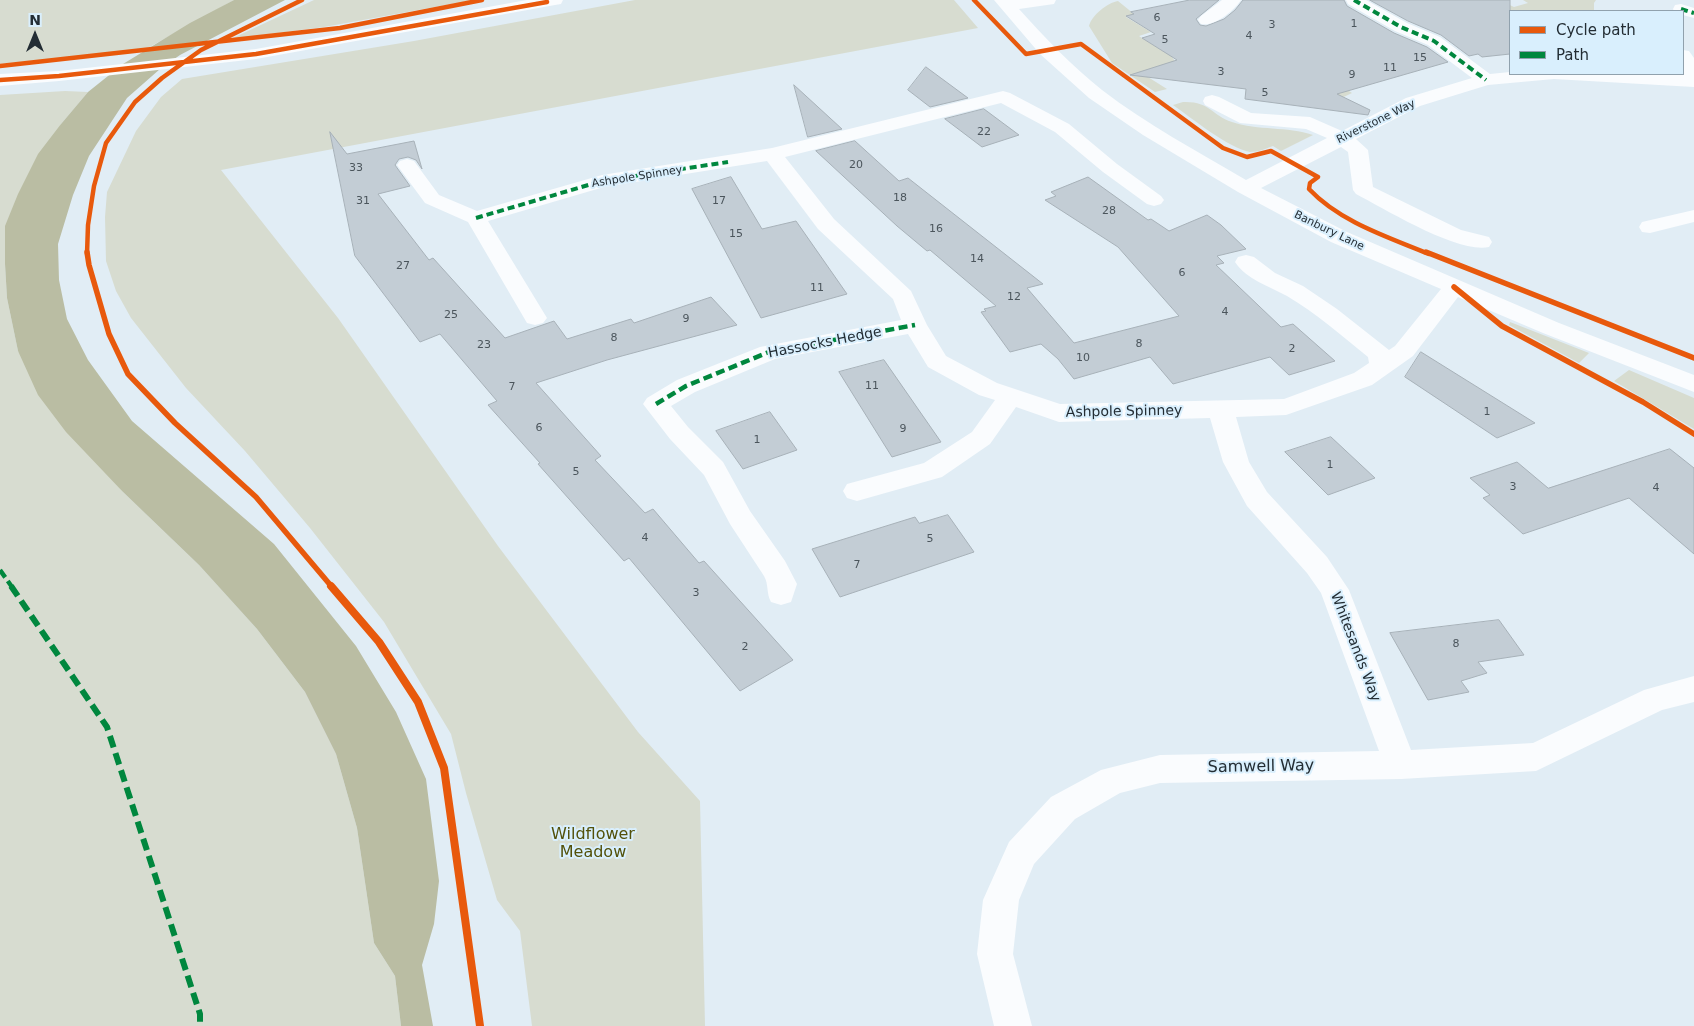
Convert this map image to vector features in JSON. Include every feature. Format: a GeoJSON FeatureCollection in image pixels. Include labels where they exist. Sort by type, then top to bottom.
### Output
{"type":"FeatureCollection","features":[{"type":"Feature","properties":{"kind":"street","name":"Banbury Lane"},"geometry":{"type":"LineString","coordinates":[[1005,3],[1048,0]]}},
{"type":"Feature","properties":{"kind":"street"},"geometry":{"type":"LineString","coordinates":[[1206,20],[1233,0]]}},
{"type":"Feature","properties":{"kind":"street"},"geometry":{"type":"LineString","coordinates":[[1354,0],[1400,27],[1434,41],[1486,80]]}},
{"type":"Feature","properties":{"kind":"street"},"geometry":{"type":"LineString","coordinates":[[0,80],[59,76],[256,54],[552,1]]}},
{"type":"Feature","properties":{"kind":"street","name":"Banbury Lane"},"geometry":{"type":"LineString","coordinates":[[1005,3],[1046,50],[1096,94],[1150,131],[1246,188],[1339,237],[1694,384]]}},
{"type":"Feature","properties":{"kind":"street","name":"Riverstone Way"},"geometry":{"type":"LineString","coordinates":[[1588,75],[1694,79],[1691,68],[1684,57]]}},
{"type":"Feature","properties":{"kind":"street","name":"Riverstone Way"},"geometry":{"type":"LineString","coordinates":[[1246,188],[1413,102],[1486,80],[1543,75]]}},
{"type":"Feature","properties":{"kind":"street","name":"Ashpole Spinney"},"geometry":{"type":"LineString","coordinates":[[476,218],[602,181],[772,154],[1003,97],[1062,128],[1110,168],[1154,200]]}},
{"type":"Feature","properties":{"kind":"street"},"geometry":{"type":"LineString","coordinates":[[1212,101],[1247,119],[1310,123],[1342,138],[1358,150],[1363,190],[1453,235],[1481,242]]}},
{"type":"Feature","properties":{"kind":"street","name":"Ashpole Spinney"},"geometry":{"type":"LineString","coordinates":[[772,154],[826,224],[903,296],[915,325],[937,361],[988,389],[1059,413],[1286,407],[1363,379],[1404,351],[1454,286]]}},
{"type":"Feature","properties":{"kind":"street"},"geometry":{"type":"LineString","coordinates":[[407,165],[432,200],[476,218],[534,318]]}},
{"type":"Feature","properties":{"kind":"street"},"geometry":{"type":"LineString","coordinates":[[1650,227],[1694,216]]}},
{"type":"Feature","properties":{"kind":"street"},"geometry":{"type":"LineString","coordinates":[[1246,262],[1267,278],[1295,291],[1329,314],[1380,354],[1382,366]]}},
{"type":"Feature","properties":{"kind":"street","name":"Hassocks Hedge"},"geometry":{"type":"LineString","coordinates":[[782,594],[783,584],[775,569],[740,517],[714,469],[656,404],[686,386],[769,352],[915,325]]}},
{"type":"Feature","properties":{"kind":"street"},"geometry":{"type":"LineString","coordinates":[[857,491],[933,470],[981,438],[1010,397]]}},
{"type":"Feature","properties":{"kind":"street","name":"Whitesands Way"},"geometry":{"type":"LineString","coordinates":[[1220,410],[1236,462],[1257,499],[1317,565],[1334,590],[1401,765]]}},
{"type":"Feature","properties":{"kind":"street","name":"Samwell Way"},"geometry":{"type":"LineString","coordinates":[[1012,1026],[995,954],[1001,900],[1021,853],[1063,808],[1113,780],[1160,769],[1401,765],[1536,756],[1655,699],[1694,688]]}},
{"type":"Feature","properties":{"kind":"green space"},"geometry":{"type":"Polygon","coordinates":[[[0,0],[234,0],[146,49],[0,64],[0,0]]]}},
{"type":"Feature","properties":{"kind":"green space"},"geometry":{"type":"Polygon","coordinates":[[[314,0],[474,0],[324,27],[231,39],[314,0]]]}},
{"type":"Feature","properties":{"kind":"green space","name":"Wildflower Meadow"},"geometry":{"type":"Polygon","coordinates":[[[635,0],[954,0],[978,28],[221,170],[338,318],[498,546],[638,732],[700,801],[705,1026],[532,1026],[520,931],[497,900],[451,734],[384,622],[310,528],[245,451],[186,388],[131,318],[116,291],[106,261],[105,217],[107,192],[136,131],[161,97],[182,79],[414,41],[635,0]]]}},
{"type":"Feature","properties":{"kind":"green space"},"geometry":{"type":"Polygon","coordinates":[[[1466,0],[1499,0],[1514,7],[1528,3],[1523,0],[1596,0],[1594,10],[1509,10],[1509,39],[1494,41],[1466,0]]]}},
{"type":"Feature","properties":{"kind":"green space"},"geometry":{"type":"Polygon","coordinates":[[[1118,1],[1134,14],[1126,17],[1151,32],[1139,36],[1163,51],[1346,89],[1352,93],[1329,104],[1182,56],[1172,57],[1181,69],[1140,72],[1167,89],[1155,92],[1112,63],[1089,26],[1100,10],[1118,1]]]}},
{"type":"Feature","properties":{"kind":"green space"},"geometry":{"type":"Polygon","coordinates":[[[65,91],[88,92],[61,124],[5,264],[7,298],[18,351],[123,492],[199,565],[257,629],[305,692],[336,754],[357,828],[374,943],[395,976],[401,1026],[0,1026],[0,95],[65,91]]]}},
{"type":"Feature","properties":{"kind":"green space"},"geometry":{"type":"Polygon","coordinates":[[[1192,102],[1205,106],[1225,119],[1242,125],[1293,130],[1313,135],[1281,151],[1273,146],[1259,151],[1250,152],[1242,150],[1221,139],[1173,105],[1192,102]]]}},
{"type":"Feature","properties":{"kind":"green space"},"geometry":{"type":"Polygon","coordinates":[[[1510,322],[1589,353],[1579,363],[1509,325],[1510,322]]]}},
{"type":"Feature","properties":{"kind":"green space"},"geometry":{"type":"Polygon","coordinates":[[[1629,370],[1694,398],[1694,429],[1614,381],[1629,370]]]}},
{"type":"Feature","properties":{"kind":"shaded area"},"geometry":{"type":"Polygon","coordinates":[[[234,0],[285,0],[180,55],[160,69],[127,98],[89,156],[73,195],[58,244],[59,280],[67,319],[88,360],[132,421],[274,544],[356,646],[396,712],[426,779],[439,881],[434,924],[422,965],[433,1026],[401,1026],[395,976],[374,943],[357,828],[336,754],[305,692],[257,629],[199,565],[123,492],[66,432],[38,395],[18,351],[7,298],[5,226],[18,194],[38,154],[88,92],[123,64],[190,23],[234,0]]]}},
{"type":"Feature","properties":{"kind":"building"},"geometry":{"type":"Polygon","coordinates":[[[1190,0],[1219,0],[1196,19],[1200,25],[1206,26],[1224,19],[1243,0],[1344,0],[1347,6],[1394,33],[1427,47],[1448,62],[1337,94],[1370,110],[1368,115],[1245,99],[1246,89],[1130,75],[1177,60],[1142,38],[1155,34],[1126,16],[1134,14],[1131,12],[1190,0]]]}},
{"type":"Feature","properties":{"kind":"building"},"geometry":{"type":"Polygon","coordinates":[[[1370,0],[1510,0],[1509,54],[1482,57],[1478,54],[1469,56],[1441,35],[1408,21],[1370,0]]]}},
{"type":"Feature","properties":{"kind":"building"},"geometry":{"type":"Polygon","coordinates":[[[926,67],[968,98],[930,107],[908,90],[926,67]]]}},
{"type":"Feature","properties":{"kind":"building"},"geometry":{"type":"Polygon","coordinates":[[[794,85],[842,129],[808,137],[794,85]]]}},
{"type":"Feature","properties":{"kind":"building"},"geometry":{"type":"Polygon","coordinates":[[[984,109],[1019,135],[982,147],[945,119],[984,109]]]}},
{"type":"Feature","properties":{"kind":"building"},"geometry":{"type":"Polygon","coordinates":[[[330,132],[347,154],[414,141],[422,169],[416,160],[408,157],[399,159],[395,165],[410,186],[378,194],[429,260],[433,258],[505,338],[554,321],[567,339],[631,319],[634,323],[711,297],[737,325],[607,360],[536,383],[601,456],[595,460],[645,513],[653,509],[699,563],[704,561],[793,660],[740,691],[629,558],[624,561],[488,405],[497,401],[440,334],[420,342],[355,256],[330,132]]]}},
{"type":"Feature","properties":{"kind":"building"},"geometry":{"type":"Polygon","coordinates":[[[855,141],[899,181],[908,178],[1043,284],[1027,288],[1074,343],[1179,316],[1118,247],[1045,200],[1056,196],[1051,192],[1088,177],[1148,220],[1151,219],[1169,231],[1207,215],[1221,225],[1246,249],[1217,256],[1224,263],[1216,265],[1281,327],[1293,324],[1335,361],[1289,375],[1270,357],[1173,384],[1150,357],[1074,379],[1058,359],[1041,344],[1010,352],[981,312],[986,311],[984,309],[996,306],[930,250],[927,251],[897,226],[816,151],[855,141]]]}},
{"type":"Feature","properties":{"kind":"building"},"geometry":{"type":"Polygon","coordinates":[[[731,177],[762,229],[796,221],[847,294],[761,318],[692,189],[731,177]]]}},
{"type":"Feature","properties":{"kind":"building"},"geometry":{"type":"Polygon","coordinates":[[[1421,352],[1535,423],[1497,438],[1405,377],[1421,352]]]}},
{"type":"Feature","properties":{"kind":"building"},"geometry":{"type":"Polygon","coordinates":[[[884,360],[941,442],[892,457],[839,372],[884,360]]]}},
{"type":"Feature","properties":{"kind":"building"},"geometry":{"type":"Polygon","coordinates":[[[770,412],[797,450],[743,469],[716,431],[770,412]]]}},
{"type":"Feature","properties":{"kind":"building"},"geometry":{"type":"Polygon","coordinates":[[[1331,437],[1375,478],[1328,495],[1285,452],[1331,437]]]}},
{"type":"Feature","properties":{"kind":"building"},"geometry":{"type":"Polygon","coordinates":[[[1670,449],[1694,468],[1694,554],[1629,498],[1523,534],[1483,498],[1490,495],[1470,478],[1517,462],[1548,488],[1670,449]]]}},
{"type":"Feature","properties":{"kind":"building"},"geometry":{"type":"Polygon","coordinates":[[[948,515],[974,552],[840,597],[812,549],[915,517],[919,523],[948,515]]]}},
{"type":"Feature","properties":{"kind":"building"},"geometry":{"type":"Polygon","coordinates":[[[1499,620],[1524,655],[1478,662],[1487,673],[1461,681],[1469,692],[1428,700],[1390,633],[1499,620]]]}},
{"type":"Feature","properties":{"kind":"marked path"},"geometry":{"type":"LineString","coordinates":[[1354,0],[1401,27],[1434,41],[1486,80]]}},
{"type":"Feature","properties":{"kind":"marked path"},"geometry":{"type":"LineString","coordinates":[[1681,9],[1694,13]]}},
{"type":"Feature","properties":{"kind":"marked path"},"geometry":{"type":"LineString","coordinates":[[476,218],[602,181],[728,162]]}},
{"type":"Feature","properties":{"kind":"marked path"},"geometry":{"type":"LineString","coordinates":[[656,404],[686,386],[769,352],[915,325]]}},
{"type":"Feature","properties":{"kind":"marked path"},"geometry":{"type":"LineString","coordinates":[[0,570],[107,727],[200,1014],[200,1026]]}},
{"type":"Feature","properties":{"kind":"cycle path"},"geometry":{"type":"LineString","coordinates":[[302,0],[201,50],[162,78],[135,102],[106,143],[94,186],[88,225],[87,250],[89,265],[109,334],[128,374],[175,423],[256,497],[379,642],[418,702],[444,768],[480,1026]]}},
{"type":"Feature","properties":{"kind":"cycle path"},"geometry":{"type":"LineString","coordinates":[[0,66],[340,28],[482,0]]}},
{"type":"Feature","properties":{"kind":"cycle path"},"geometry":{"type":"LineString","coordinates":[[974,0],[1026,54],[1081,44],[1223,148],[1247,157],[1271,151],[1318,177],[1310,183],[1309,189],[1317,198],[1339,214],[1402,243],[1694,358]]}},
{"type":"Feature","properties":{"kind":"cycle path"},"geometry":{"type":"LineString","coordinates":[[0,80],[59,76],[256,54],[547,2]]}},
{"type":"Feature","properties":{"kind":"cycle path"},"geometry":{"type":"LineString","coordinates":[[1454,287],[1502,326],[1643,402],[1694,434]]}}]}
